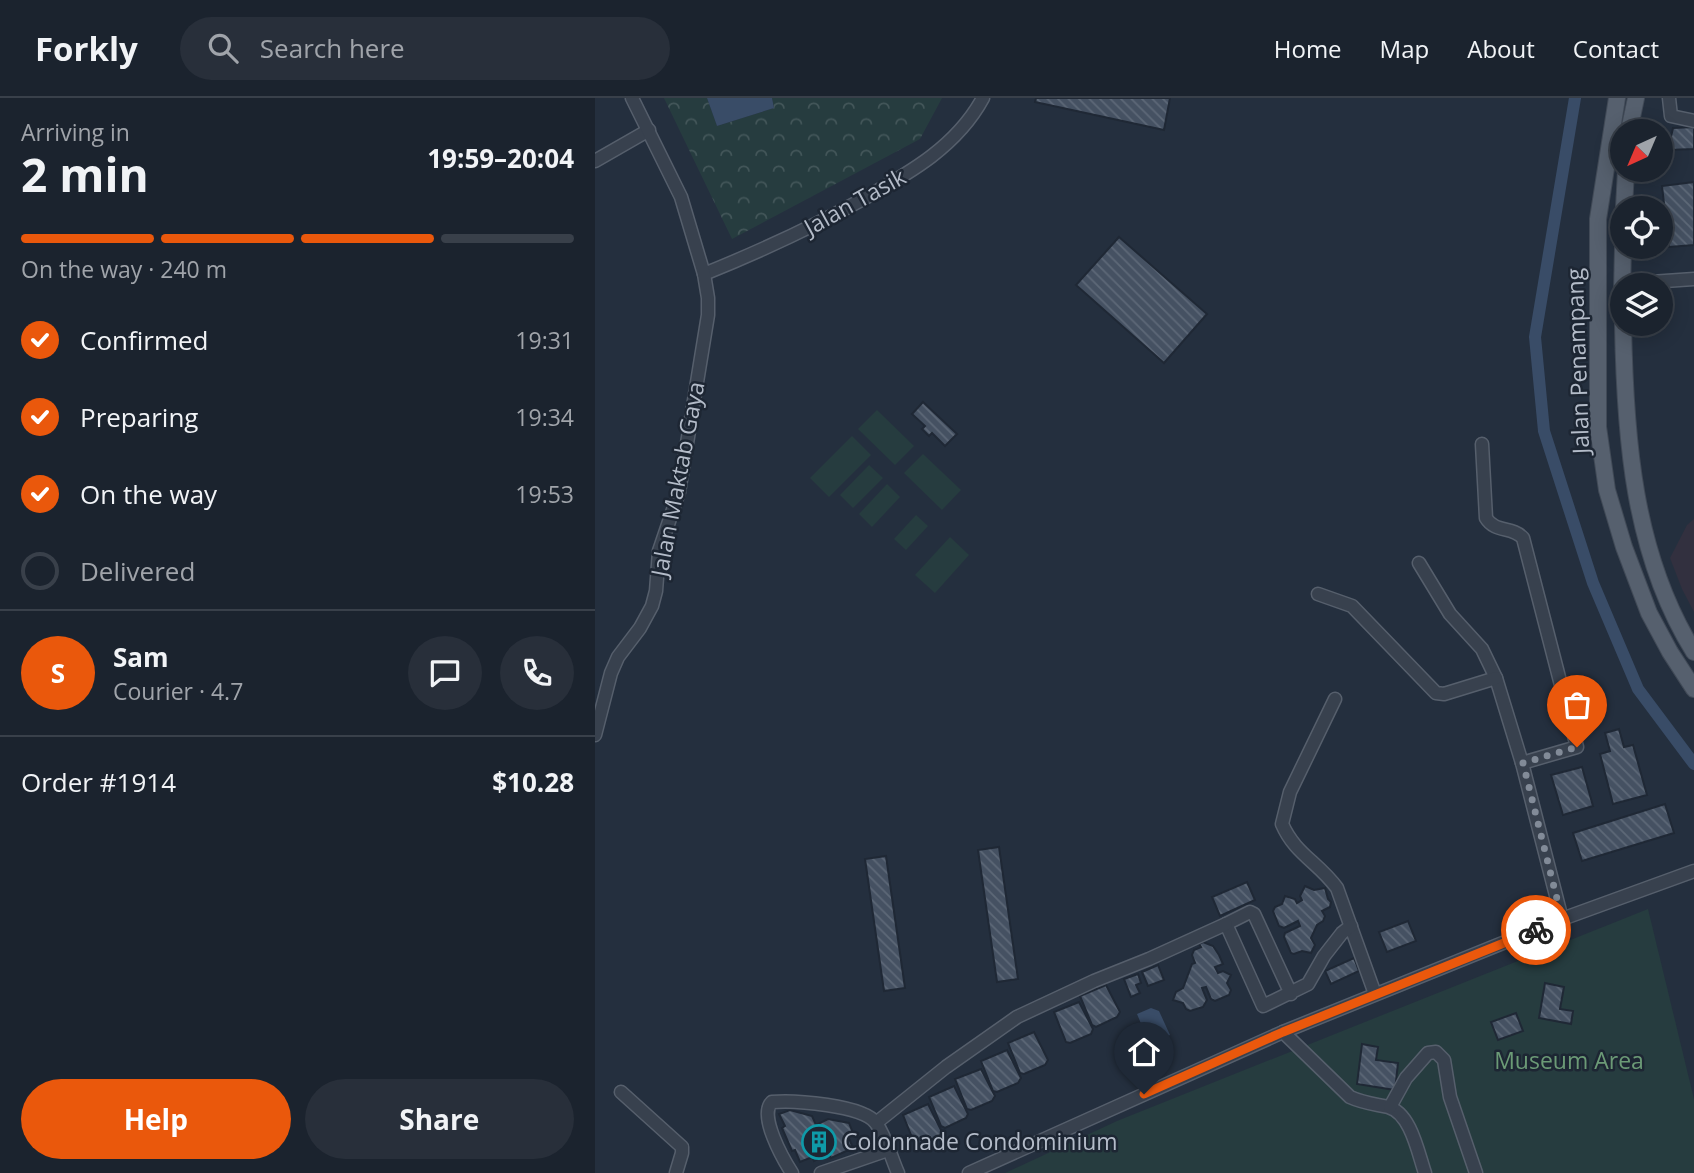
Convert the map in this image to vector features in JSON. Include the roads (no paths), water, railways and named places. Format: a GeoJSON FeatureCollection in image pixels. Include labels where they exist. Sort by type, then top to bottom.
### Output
{"type":"FeatureCollection","features":[{"type":"Feature","properties":{"kind":"main road","name":"Jalan Penampang"},"geometry":{"type":"LineString","coordinates":[[1617,98],[1598,219],[1598,427],[1607,490],[1624,547],[1649,613],[1694,689]]}},
{"type":"Feature","properties":{"kind":"main road"},"geometry":{"type":"LineString","coordinates":[[1632,119],[1636,98]]}},
{"type":"Feature","properties":{"kind":"main road"},"geometry":{"type":"LineString","coordinates":[[1597,304],[1610,296]]}},
{"type":"Feature","properties":{"kind":"main road","name":"Jalan Penampang"},"geometry":{"type":"LineString","coordinates":[[1623,336],[1628,442],[1641,519],[1668,605],[1694,652]]}},
{"type":"Feature","properties":{"kind":"main road"},"geometry":{"type":"LineString","coordinates":[[1649,613],[1655,616],[1660,614],[1668,605]]}},
{"type":"Feature","properties":{"kind":"street","name":"Jalan Maktab Gaya"},"geometry":{"type":"LineString","coordinates":[[595,735],[611,673],[618,657],[648,616],[656,591],[659,551],[680,492],[706,333],[708,298],[704,274],[681,197],[632,98]]}},
{"type":"Feature","properties":{"kind":"street","name":"Jalan Tasik"},"geometry":{"type":"LineString","coordinates":[[704,274],[775,246],[908,173],[954,139],[983,98]]}},
{"type":"Feature","properties":{"kind":"street"},"geometry":{"type":"LineString","coordinates":[[1669,98],[1671,116],[1694,121]]}},
{"type":"Feature","properties":{"kind":"street"},"geometry":{"type":"LineString","coordinates":[[595,161],[649,130]]}},
{"type":"Feature","properties":{"kind":"street"},"geometry":{"type":"LineString","coordinates":[[1673,282],[1694,279]]}},
{"type":"Feature","properties":{"kind":"street"},"geometry":{"type":"LineString","coordinates":[[1482,444],[1486,518],[1493,526],[1514,530],[1523,538],[1577,747],[1523,763]]}},
{"type":"Feature","properties":{"kind":"street"},"geometry":{"type":"LineString","coordinates":[[1419,564],[1450,614],[1482,649],[1496,678],[1523,763],[1562,919]]}},
{"type":"Feature","properties":{"kind":"street"},"geometry":{"type":"LineString","coordinates":[[1318,594],[1352,606],[1436,693],[1444,694],[1496,678]]}},
{"type":"Feature","properties":{"kind":"street"},"geometry":{"type":"LineString","coordinates":[[1335,699],[1290,792],[1282,824],[1296,849],[1328,876],[1337,888],[1375,995]]}},
{"type":"Feature","properties":{"kind":"street"},"geometry":{"type":"LineString","coordinates":[[969,1173],[1283,1032],[1562,919],[1691,876]]}},
{"type":"Feature","properties":{"kind":"street"},"geometry":{"type":"LineString","coordinates":[[876,1123],[946,1067],[1017,1017],[1250,912],[1254,914],[1291,994]]}},
{"type":"Feature","properties":{"kind":"street"},"geometry":{"type":"LineString","coordinates":[[1226,924],[1263,1006],[1308,984],[1324,956],[1351,926]]}},
{"type":"Feature","properties":{"kind":"street"},"geometry":{"type":"LineString","coordinates":[[1283,1032],[1350,1097],[1364,1104],[1390,1107],[1400,1113],[1425,1173]]}},
{"type":"Feature","properties":{"kind":"street"},"geometry":{"type":"LineString","coordinates":[[1390,1107],[1406,1078],[1427,1053],[1440,1054],[1444,1060],[1450,1097],[1476,1173]]}},
{"type":"Feature","properties":{"kind":"street"},"geometry":{"type":"LineString","coordinates":[[621,1092],[682,1147],[676,1173]]}},
{"type":"Feature","properties":{"kind":"street"},"geometry":{"type":"LineString","coordinates":[[792,1173],[778,1150],[767,1112],[772,1102],[850,1109],[868,1115],[876,1123],[898,1173]]}},
{"type":"Feature","properties":{"kind":"street"},"geometry":{"type":"LineString","coordinates":[[821,1173],[888,1150]]}},
{"type":"Feature","properties":{"kind":"water"},"geometry":{"type":"Polygon","coordinates":[[[707,98],[772,98],[774,108],[717,126],[707,98]]]}},
{"type":"Feature","properties":{"kind":"water"},"geometry":{"type":"Polygon","coordinates":[[[1151,1008],[1159,1011],[1170,1035],[1158,1041],[1147,1038],[1137,1014],[1151,1008]]]}},
{"type":"Feature","properties":{"kind":"waterway"},"geometry":{"type":"LineString","coordinates":[[1575,98],[1535,337],[1544,431],[1593,583],[1638,689],[1694,764]]}},
{"type":"Feature","properties":{"kind":"place","name":"Colonnade Condominium"},"geometry":{"type":"Point","coordinates":[819,1142]}},
{"type":"Feature","properties":{"kind":"park label","name":"Museum Area"},"geometry":{"type":"Point","coordinates":[1569,1061]}}]}
